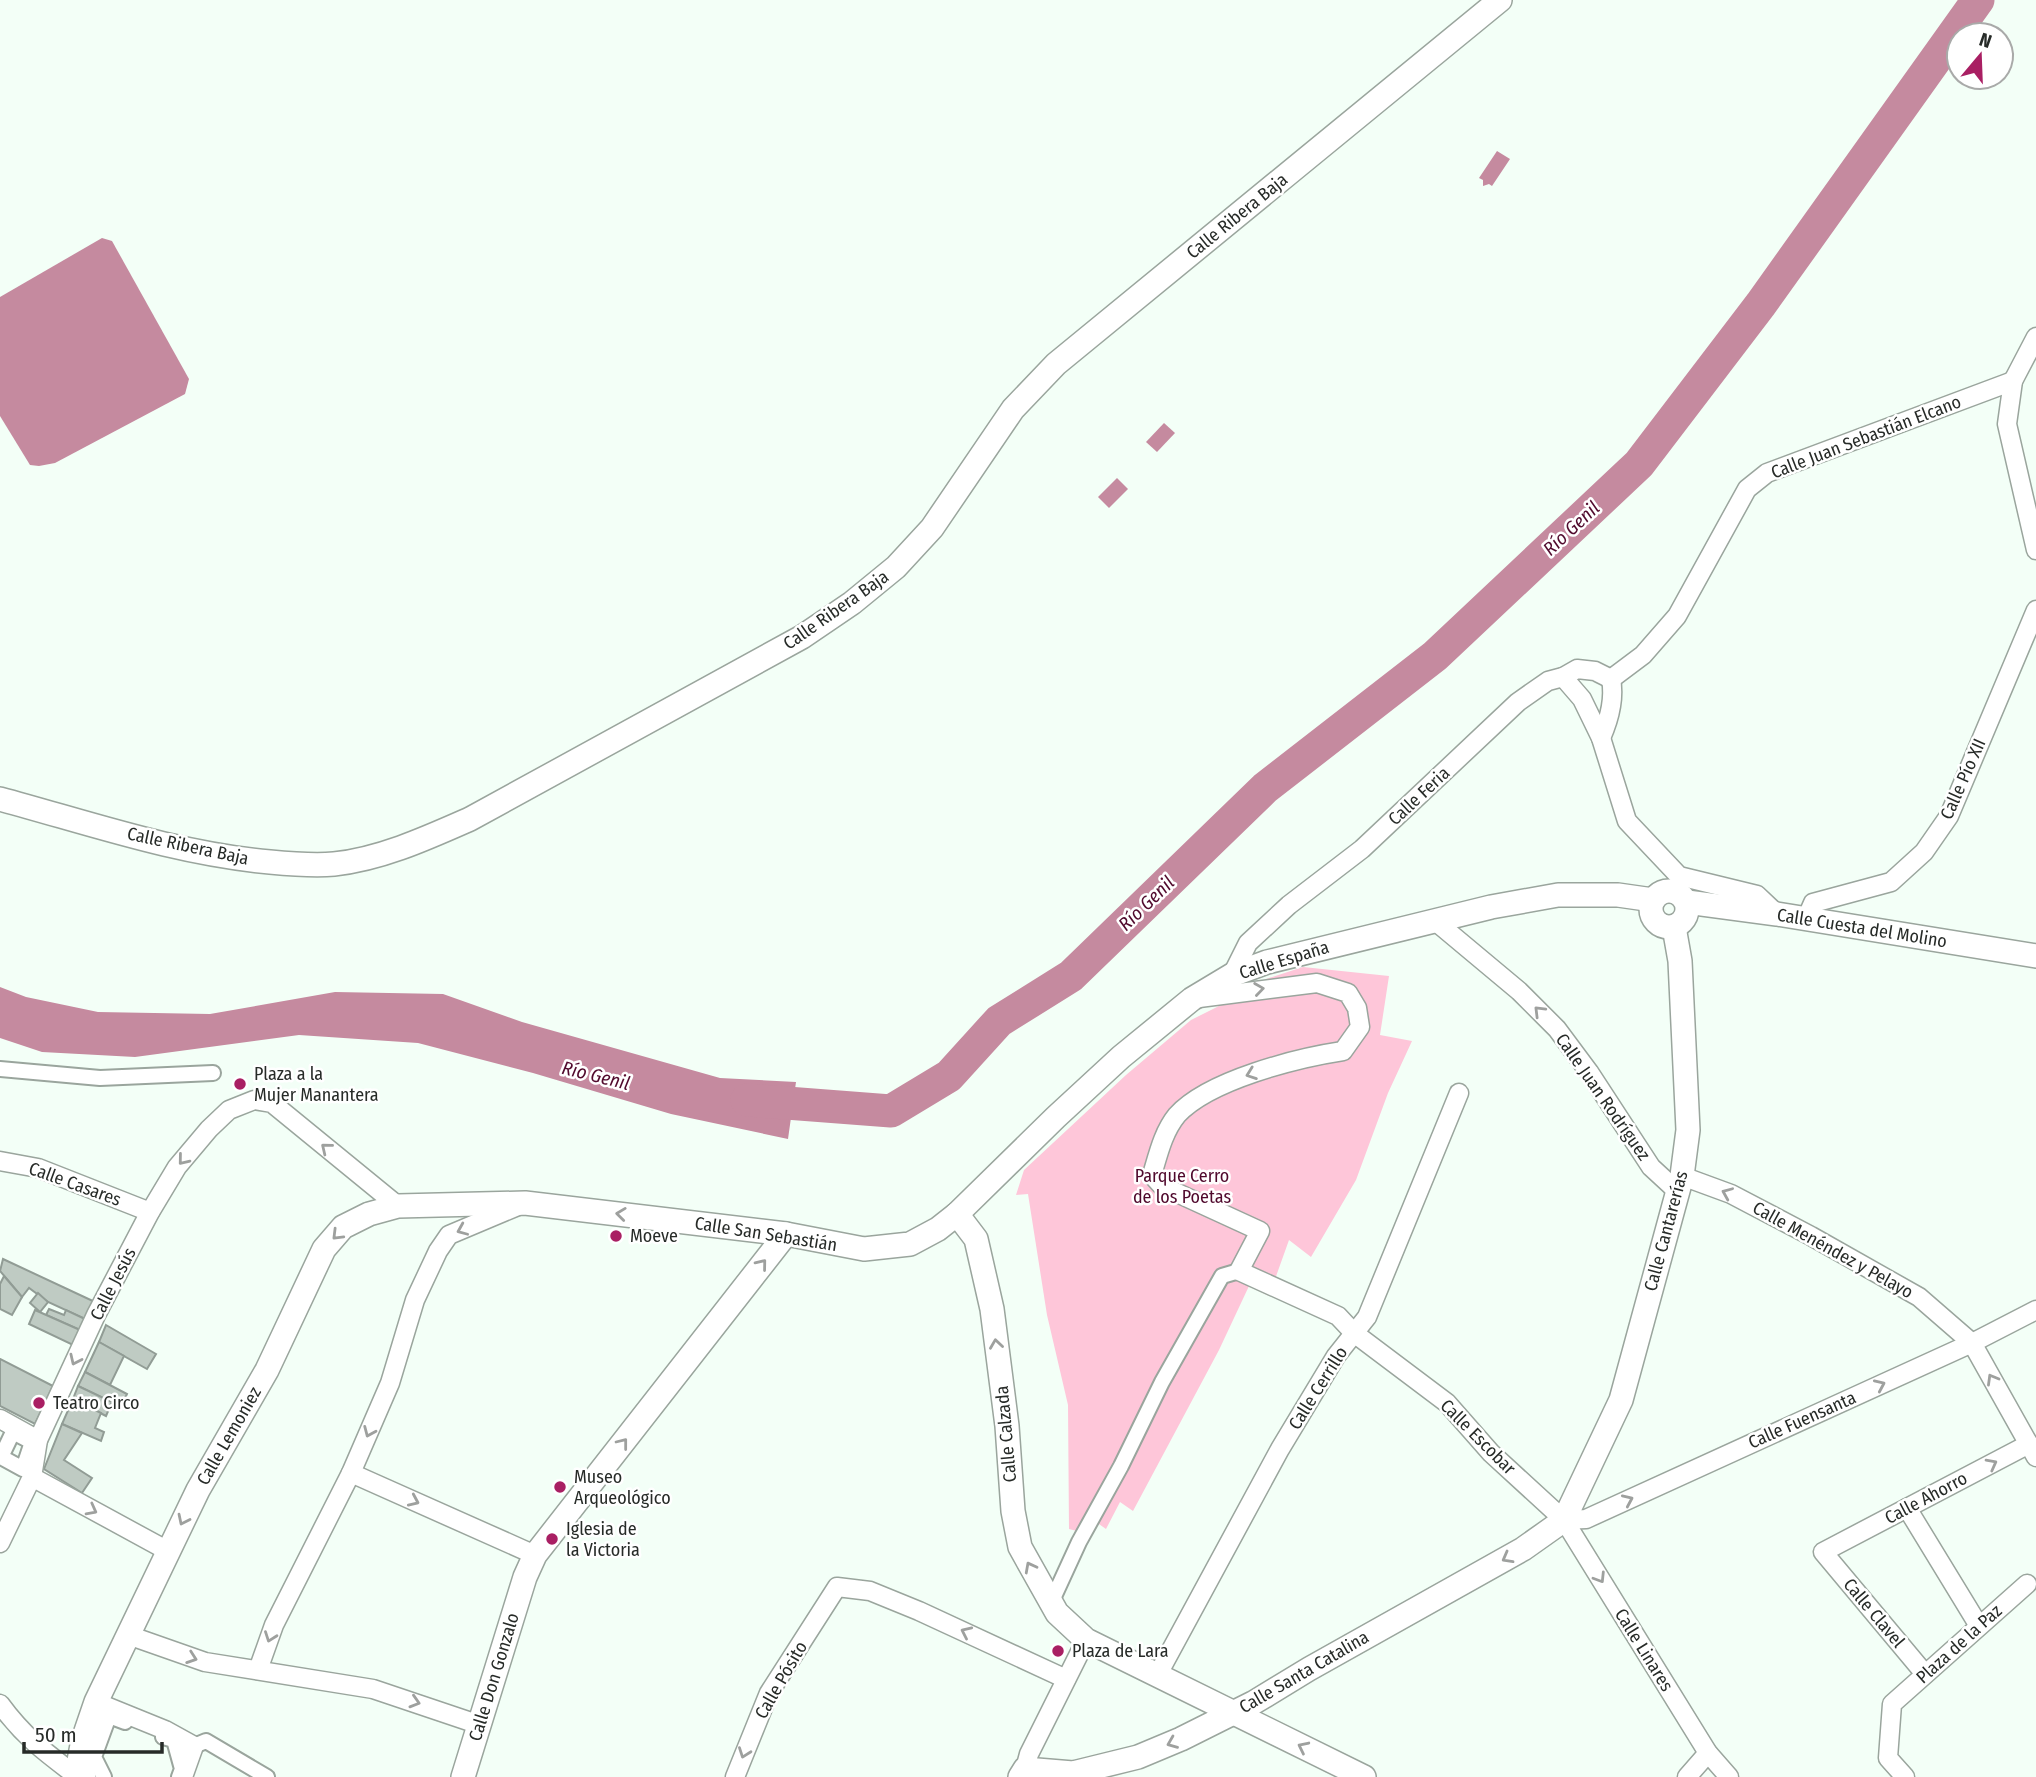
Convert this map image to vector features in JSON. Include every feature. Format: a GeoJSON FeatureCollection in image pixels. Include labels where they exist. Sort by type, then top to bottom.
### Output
{"type":"FeatureCollection","features":[{"type":"Feature","properties":{"kind":"street","name":"Calle Ribera Baja"},"geometry":{"type":"LineString","coordinates":[[0,799],[181,848],[237,859],[291,864],[334,864],[376,855],[424,840],[470,818],[802,638],[852,603],[896,567],[932,528],[1013,409],[1056,364],[1500,0]]}},
{"type":"Feature","properties":{"kind":"street"},"geometry":{"type":"LineString","coordinates":[[2036,337],[2013,381],[2007,424],[2036,550]]}},
{"type":"Feature","properties":{"kind":"street","name":"Calle Juan Sebastián Elcano"},"geometry":{"type":"LineString","coordinates":[[1611,679],[1643,655],[1676,616],[1747,489],[1767,473],[2013,381]]}},
{"type":"Feature","properties":{"kind":"street","name":"Calle Pío XII"},"geometry":{"type":"LineString","coordinates":[[1806,919],[1813,903],[1891,882],[1924,852],[1949,816],[2036,610]]}},
{"type":"Feature","properties":{"kind":"street"},"geometry":{"type":"LineString","coordinates":[[1601,738],[1609,721],[1613,690],[1611,679],[1595,671],[1577,669],[1563,677],[1582,699],[1601,738],[1628,821],[1679,876],[1757,895],[1777,914]]}},
{"type":"Feature","properties":{"kind":"street","name":"Calle Feria"},"geometry":{"type":"LineString","coordinates":[[1232,975],[1248,943],[1289,905],[1362,849],[1518,702],[1548,681],[1563,677]]}},
{"type":"Feature","properties":{"kind":"street"},"geometry":{"type":"LineString","coordinates":[[1668,890],[1679,893],[1687,902],[1687,914],[1680,924],[1674,927],[1662,926],[1651,912],[1653,900],[1668,890]]}},
{"type":"Feature","properties":{"kind":"street","name":"Calle España"},"geometry":{"type":"LineString","coordinates":[[957,1214],[1121,1057],[1192,999],[1232,975],[1267,962],[1434,920],[1558,895],[1618,895],[1653,900]]}},
{"type":"Feature","properties":{"kind":"street","name":"Calle Cuesta del Molino"},"geometry":{"type":"LineString","coordinates":[[1687,902],[2036,956]]}},
{"type":"Feature","properties":{"kind":"street","name":"Calle Juan Rodríguez"},"geometry":{"type":"LineString","coordinates":[[1434,920],[1519,991],[1557,1029],[1589,1072],[1651,1167],[1679,1184]]}},
{"type":"Feature","properties":{"kind":"street","name":"Calle Cantarerías"},"geometry":{"type":"LineString","coordinates":[[1564,1520],[1621,1400],[1679,1184],[1688,1130],[1679,961],[1674,927]]}},
{"type":"Feature","properties":{"kind":"street"},"geometry":{"type":"LineString","coordinates":[[1051,1603],[1079,1542],[1121,1466],[1162,1382],[1222,1276],[1239,1270],[1260,1231],[1162,1186],[1152,1175],[1161,1144],[1178,1115],[1204,1096],[1244,1076],[1287,1062],[1343,1051],[1360,1027],[1357,1008],[1348,993],[1317,983],[1192,999]]}},
{"type":"Feature","properties":{"kind":"street"},"geometry":{"type":"LineString","coordinates":[[0,1069],[100,1078],[213,1073]]}},
{"type":"Feature","properties":{"kind":"street","name":"Calle Cerrillo"},"geometry":{"type":"LineString","coordinates":[[1157,1676],[1280,1449],[1336,1356],[1367,1317],[1459,1093]]}},
{"type":"Feature","properties":{"kind":"street","name":"Calle Jesús"},"geometry":{"type":"LineString","coordinates":[[0,1544],[32,1477],[38,1440],[96,1315],[150,1212],[177,1167],[229,1110],[254,1100],[272,1103],[398,1206]]}},
{"type":"Feature","properties":{"kind":"street","name":"Calle Casares"},"geometry":{"type":"LineString","coordinates":[[0,1161],[38,1168],[150,1212]]}},
{"type":"Feature","properties":{"kind":"street","name":"Calle Menéndez y Pelayo"},"geometry":{"type":"LineString","coordinates":[[1679,1184],[1731,1194],[1919,1297],[1972,1343],[2033,1451]]}},
{"type":"Feature","properties":{"kind":"street"},"geometry":{"type":"LineString","coordinates":[[258,1670],[274,1625],[351,1473],[390,1383],[415,1300],[438,1251],[449,1235],[525,1203]]}},
{"type":"Feature","properties":{"kind":"street","name":"Calle San Sebastián"},"geometry":{"type":"LineString","coordinates":[[398,1206],[525,1203],[786,1234],[864,1249],[893,1248],[910,1244],[924,1238],[957,1214]]}},
{"type":"Feature","properties":{"kind":"street","name":"Calle Lemoniez"},"geometry":{"type":"LineString","coordinates":[[84,1777],[79,1761],[96,1702],[198,1490],[267,1370],[324,1249],[343,1227],[369,1214],[398,1206]]}},
{"type":"Feature","properties":{"kind":"street","name":"Calle Calzada"},"geometry":{"type":"LineString","coordinates":[[957,1214],[976,1240],[992,1309],[1007,1426],[1013,1511],[1020,1547],[1057,1614],[1086,1640],[1364,1777]]}},
{"type":"Feature","properties":{"kind":"street","name":"Calle Don Gonzalo"},"geometry":{"type":"LineString","coordinates":[[463,1777],[525,1577],[535,1555],[786,1234]]}},
{"type":"Feature","properties":{"kind":"street","name":"Calle Escobar"},"geometry":{"type":"LineString","coordinates":[[1239,1270],[1338,1316],[1354,1333],[1447,1403],[1491,1453],[1564,1520]]}},
{"type":"Feature","properties":{"kind":"street","name":"Calle Fuensanta"},"geometry":{"type":"LineString","coordinates":[[1564,1520],[1586,1519],[1972,1343],[2036,1310]]}},
{"type":"Feature","properties":{"kind":"street"},"geometry":{"type":"LineString","coordinates":[[0,1419],[38,1440]]}},
{"type":"Feature","properties":{"kind":"street","name":"Calle Ahorro"},"geometry":{"type":"LineString","coordinates":[[1823,1552],[1907,1508],[2033,1451]]}},
{"type":"Feature","properties":{"kind":"street"},"geometry":{"type":"LineString","coordinates":[[351,1473],[535,1555]]}},
{"type":"Feature","properties":{"kind":"street"},"geometry":{"type":"LineString","coordinates":[[32,1477],[168,1551]]}},
{"type":"Feature","properties":{"kind":"street"},"geometry":{"type":"LineString","coordinates":[[1907,1508],[1979,1626]]}},
{"type":"Feature","properties":{"kind":"street","name":"Calle Santa Catalina"},"geometry":{"type":"LineString","coordinates":[[1022,1773],[1074,1775],[1138,1757],[1181,1739],[1233,1713],[1523,1549],[1564,1520]]}},
{"type":"Feature","properties":{"kind":"street","name":"Calle Linares"},"geometry":{"type":"LineString","coordinates":[[1564,1520],[1708,1752],[1729,1777]]}},
{"type":"Feature","properties":{"kind":"street","name":"Calle Clavel"},"geometry":{"type":"LineString","coordinates":[[1823,1552],[1925,1674]]}},
{"type":"Feature","properties":{"kind":"street","name":"Plaza de la Paz"},"geometry":{"type":"LineString","coordinates":[[1905,1777],[1888,1758],[1892,1704],[2027,1584]]}},
{"type":"Feature","properties":{"kind":"street","name":"Calle Pósito"},"geometry":{"type":"LineString","coordinates":[[735,1777],[769,1693],[837,1587],[870,1591],[1066,1679]]}},
{"type":"Feature","properties":{"kind":"street"},"geometry":{"type":"LineString","coordinates":[[128,1635],[205,1662],[373,1689],[480,1725]]}},
{"type":"Feature","properties":{"kind":"street"},"geometry":{"type":"LineString","coordinates":[[1022,1773],[1028,1754],[1086,1640]]}},
{"type":"Feature","properties":{"kind":"street"},"geometry":{"type":"LineString","coordinates":[[96,1702],[166,1730],[194,1746]]}},
{"type":"Feature","properties":{"kind":"street"},"geometry":{"type":"LineString","coordinates":[[0,1704],[17,1728],[36,1746],[78,1777]]}},
{"type":"Feature","properties":{"kind":"street"},"geometry":{"type":"LineString","coordinates":[[104,1777],[94,1756],[109,1716],[174,1740],[182,1769],[181,1777]]}},
{"type":"Feature","properties":{"kind":"street"},"geometry":{"type":"LineString","coordinates":[[181,1777],[194,1746],[206,1741],[267,1777]]}},
{"type":"Feature","properties":{"kind":"street"},"geometry":{"type":"LineString","coordinates":[[1687,1777],[1708,1752]]}},
{"type":"Feature","properties":{"kind":"green space","name":"Parque Cerro de los Poetas"},"geometry":{"type":"Polygon","coordinates":[[[1303,967],[1389,976],[1380,1035],[1412,1041],[1388,1093],[1356,1180],[1311,1257],[1289,1240],[1269,1296],[1249,1286],[1219,1350],[1133,1511],[1120,1502],[1106,1529],[1096,1522],[1069,1556],[1077,1531],[1069,1529],[1068,1405],[1047,1315],[1028,1194],[1016,1195],[1024,1170],[1126,1075],[1191,1020],[1223,1004],[1269,996],[1266,979],[1303,967]]]}},
{"type":"Feature","properties":{"kind":"water"},"geometry":{"type":"Polygon","coordinates":[[[1497,151],[1510,159],[1492,186],[1483,186],[1483,180],[1479,178],[1497,151]]]}},
{"type":"Feature","properties":{"kind":"water"},"geometry":{"type":"Polygon","coordinates":[[[102,238],[112,241],[189,379],[185,394],[55,463],[30,465],[0,416],[0,297],[102,238]]]}},
{"type":"Feature","properties":{"kind":"water"},"geometry":{"type":"Polygon","coordinates":[[[1164,423],[1175,433],[1157,452],[1146,442],[1164,423]]]}},
{"type":"Feature","properties":{"kind":"water"},"geometry":{"type":"Polygon","coordinates":[[[1117,478],[1128,489],[1109,508],[1098,497],[1117,478]]]}},
{"type":"Feature","properties":{"kind":"water"},"geometry":{"type":"Polygon","coordinates":[[[0,987],[26,997],[98,1012],[210,1014],[335,992],[443,994],[522,1022],[720,1078],[796,1082],[788,1139],[671,1114],[533,1073],[418,1043],[299,1035],[135,1057],[42,1052],[0,1038],[0,987]]]}},
{"type":"Feature","properties":{"kind":"building"},"geometry":{"type":"Polygon","coordinates":[[[3,1259],[95,1302],[85,1319],[48,1302],[29,1288],[22,1297],[0,1271],[3,1259]]]}},
{"type":"Feature","properties":{"kind":"building"},"geometry":{"type":"Polygon","coordinates":[[[4,1276],[22,1297],[12,1315],[0,1309],[0,1284],[4,1276]]]}},
{"type":"Feature","properties":{"kind":"building"},"geometry":{"type":"Polygon","coordinates":[[[38,1293],[48,1302],[40,1312],[30,1303],[38,1293]]]}},
{"type":"Feature","properties":{"kind":"building"},"geometry":{"type":"Polygon","coordinates":[[[49,1309],[64,1315],[66,1310],[85,1319],[80,1330],[46,1315],[49,1309]]]}},
{"type":"Feature","properties":{"kind":"building"},"geometry":{"type":"Polygon","coordinates":[[[35,1310],[80,1330],[73,1345],[29,1324],[35,1310]]]}},
{"type":"Feature","properties":{"kind":"building"},"geometry":{"type":"Polygon","coordinates":[[[106,1325],[156,1354],[147,1369],[99,1342],[106,1325]]]}},
{"type":"Feature","properties":{"kind":"building"},"geometry":{"type":"Polygon","coordinates":[[[99,1342],[124,1356],[110,1385],[85,1372],[99,1342]]]}},
{"type":"Feature","properties":{"kind":"building"},"geometry":{"type":"Polygon","coordinates":[[[0,1359],[53,1386],[35,1424],[0,1406],[0,1359]]]}},
{"type":"Feature","properties":{"kind":"building"},"geometry":{"type":"Polygon","coordinates":[[[85,1372],[127,1394],[121,1407],[78,1386],[85,1372]]]}},
{"type":"Feature","properties":{"kind":"building"},"geometry":{"type":"Polygon","coordinates":[[[78,1386],[112,1402],[106,1416],[73,1399],[78,1386]]]}},
{"type":"Feature","properties":{"kind":"building"},"geometry":{"type":"Polygon","coordinates":[[[73,1399],[101,1413],[95,1428],[104,1432],[101,1441],[62,1424],[73,1399]]]}},
{"type":"Feature","properties":{"kind":"building"},"geometry":{"type":"Polygon","coordinates":[[[62,1424],[82,1433],[64,1460],[92,1478],[82,1493],[44,1469],[62,1424]]]}},
{"type":"Feature","properties":{"kind":"waterway","name":"Río Genil"},"geometry":{"type":"LineString","coordinates":[[747,1100],[891,1111],[949,1076],[999,1021],[1071,976],[1265,788],[1435,656],[1639,464],[1761,304],[1978,0]]}},
{"type":"Feature","properties":{"kind":"place","name":"Plaza a la Mujer Manantera"},"geometry":{"type":"Point","coordinates":[240,1084]}},
{"type":"Feature","properties":{"kind":"place","name":"Moeve"},"geometry":{"type":"Point","coordinates":[616,1236]}},
{"type":"Feature","properties":{"kind":"place","name":"Teatro Circo"},"geometry":{"type":"Point","coordinates":[39,1403]}},
{"type":"Feature","properties":{"kind":"place","name":"Museo Arqueológico"},"geometry":{"type":"Point","coordinates":[560,1487]}},
{"type":"Feature","properties":{"kind":"place","name":"Iglesia de la Victoria"},"geometry":{"type":"Point","coordinates":[552,1539]}},
{"type":"Feature","properties":{"kind":"place","name":"Plaza de Lara"},"geometry":{"type":"Point","coordinates":[1058,1651]}}]}
